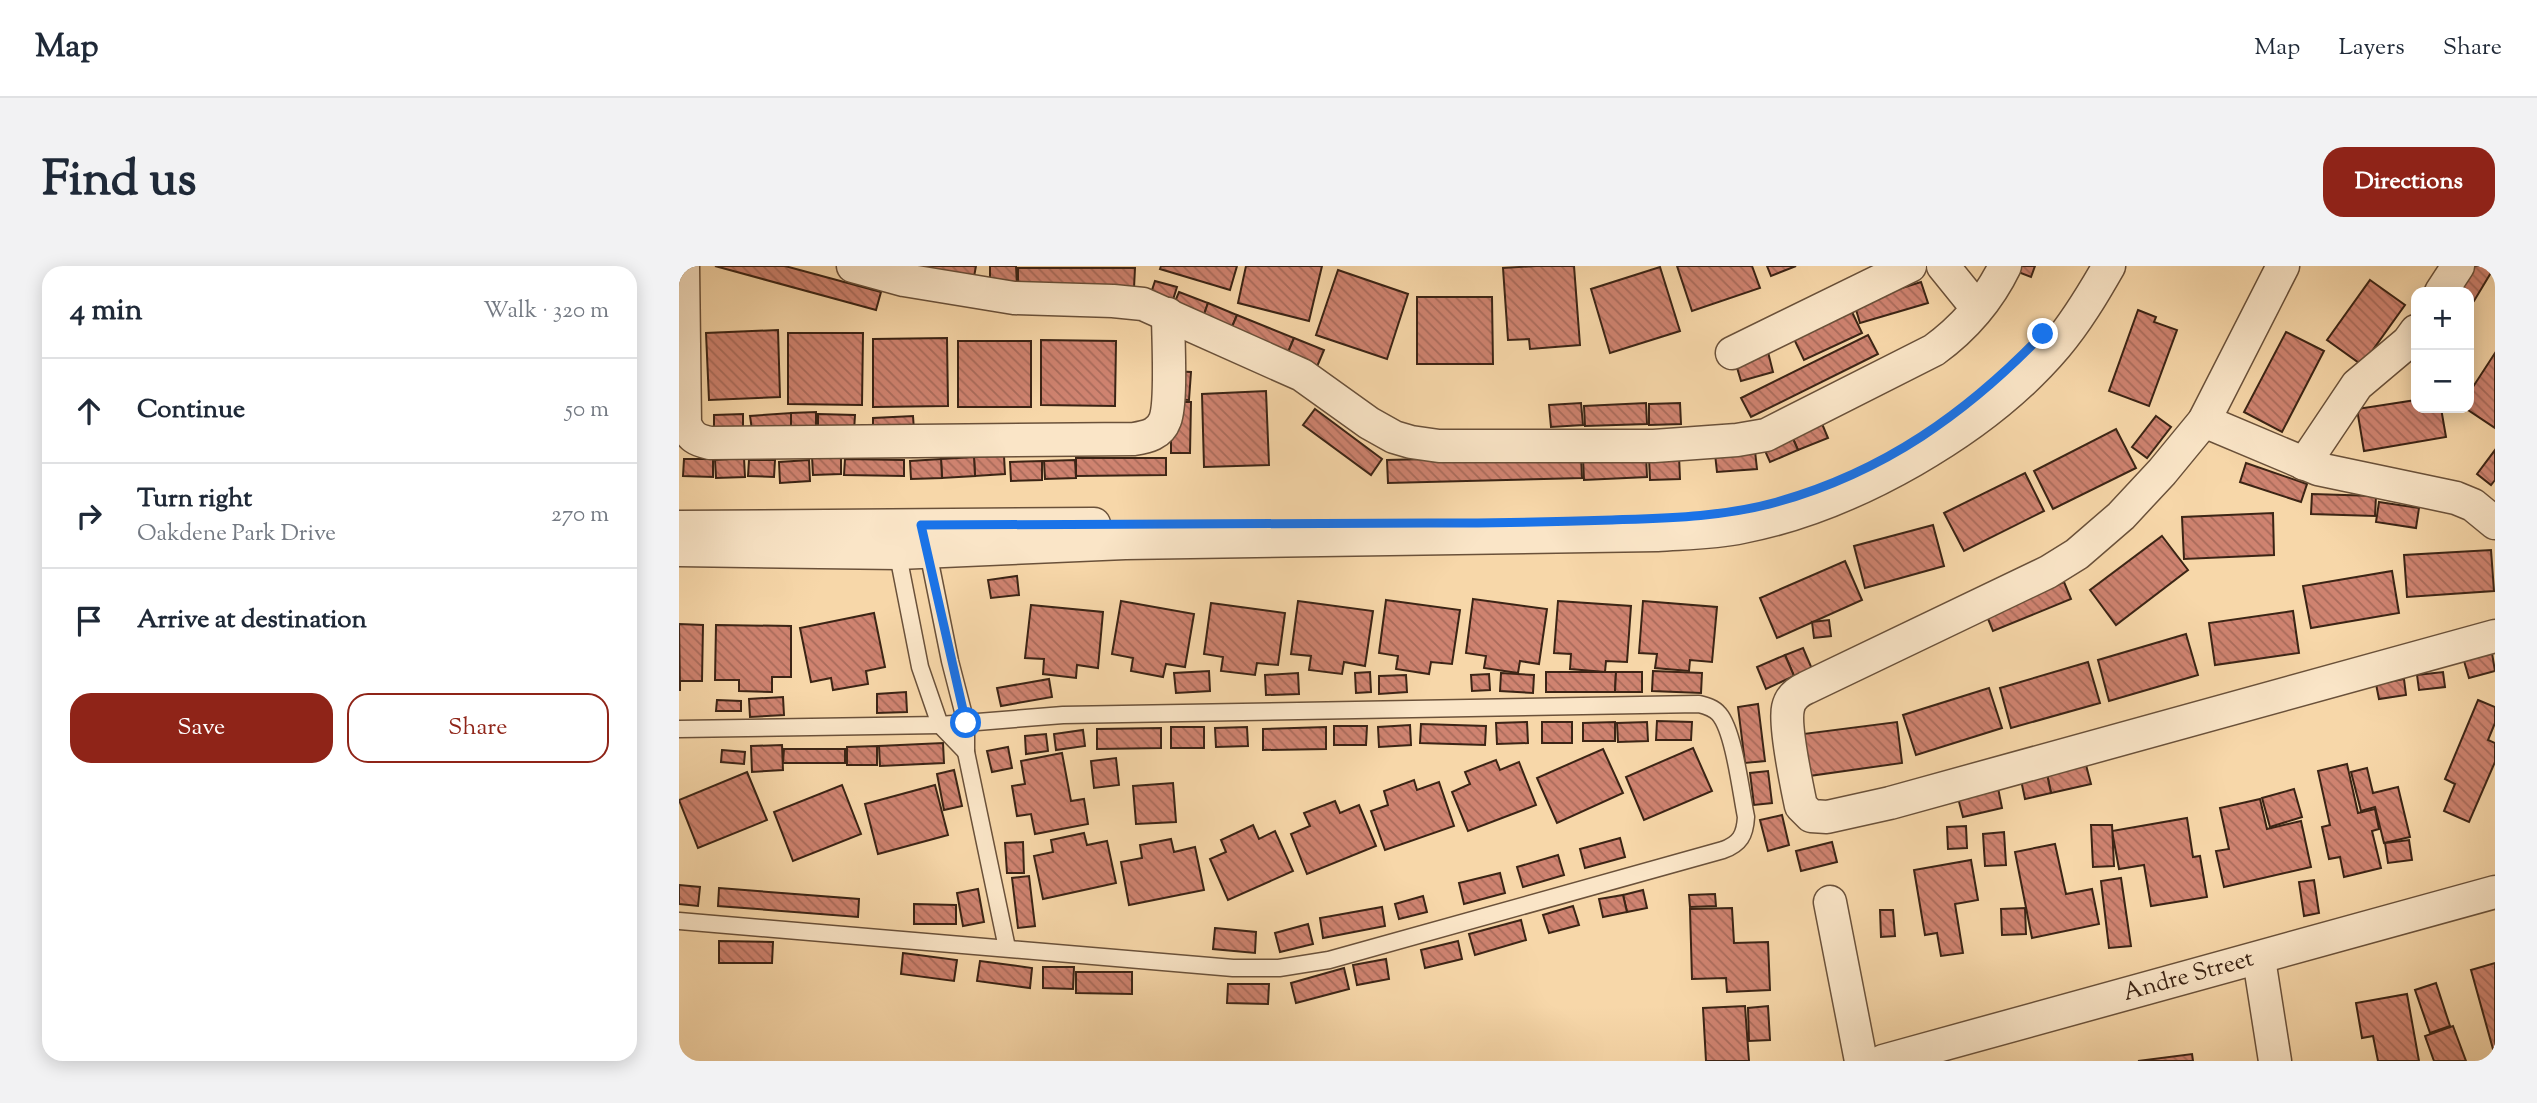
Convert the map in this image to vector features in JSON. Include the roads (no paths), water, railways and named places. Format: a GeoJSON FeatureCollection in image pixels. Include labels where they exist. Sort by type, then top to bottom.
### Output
{"type":"FeatureCollection","features":[{"type":"Feature","properties":{"kind":"street"},"geometry":{"type":"LineString","coordinates":[[683,266],[685,424],[689,434],[696,440],[710,443],[1148,437],[1157,432],[1165,421],[1168,405],[1168,314]]}},
{"type":"Feature","properties":{"kind":"street"},"geometry":{"type":"LineString","coordinates":[[853,266],[904,280],[1014,298],[1143,304],[1302,375],[1369,423],[1394,437],[1439,446],[1654,446],[1737,440],[1766,435],[1934,350],[1956,334],[1996,285],[2005,266]]}},
{"type":"Feature","properties":{"kind":"street"},"geometry":{"type":"LineString","coordinates":[[1732,353],[1910,266]]}},
{"type":"Feature","properties":{"kind":"street"},"geometry":{"type":"LineString","coordinates":[[1943,266],[1977,308]]}},
{"type":"Feature","properties":{"kind":"street"},"geometry":{"type":"LineString","coordinates":[[679,550],[910,539],[1657,519],[1744,510],[1811,491],[1865,469],[1936,428],[1979,396],[2043,334],[2084,266]]}},
{"type":"Feature","properties":{"kind":"street"},"geometry":{"type":"LineString","coordinates":[[679,527],[910,539],[1125,543],[1657,535],[1741,527],[1781,518],[1871,484],[1931,449],[1985,411],[2016,386],[2055,347],[2083,310],[2109,266]]}},
{"type":"Feature","properties":{"kind":"street"},"geometry":{"type":"LineString","coordinates":[[2283,266],[2204,421],[2121,516],[2077,554],[2048,572],[1798,692],[1788,705],[1787,722],[1800,800],[1805,812],[1811,816],[1827,817],[1889,803],[2495,636]]}},
{"type":"Feature","properties":{"kind":"street"},"geometry":{"type":"LineString","coordinates":[[2444,287],[2458,266]]}},
{"type":"Feature","properties":{"kind":"street"},"geometry":{"type":"LineString","coordinates":[[2304,464],[2357,385],[2411,337]]}},
{"type":"Feature","properties":{"kind":"street"},"geometry":{"type":"LineString","coordinates":[[2204,421],[2304,464],[2456,498],[2493,517]]}},
{"type":"Feature","properties":{"kind":"street","name":"Andre Street"},"geometry":{"type":"LineString","coordinates":[[1883,1061],[2495,892]]}},
{"type":"Feature","properties":{"kind":"street"},"geometry":{"type":"LineString","coordinates":[[1830,902],[1861,1061]]}},
{"type":"Feature","properties":{"kind":"street"},"geometry":{"type":"LineString","coordinates":[[2259,959],[2275,1061]]}},
{"type":"Feature","properties":{"kind":"lane"},"geometry":{"type":"LineString","coordinates":[[910,539],[950,661],[966,723],[966,752],[1007,948]]}},
{"type":"Feature","properties":{"kind":"lane"},"geometry":{"type":"LineString","coordinates":[[910,539],[920,667],[940,725],[966,752]]}},
{"type":"Feature","properties":{"kind":"lane"},"geometry":{"type":"LineString","coordinates":[[679,729],[940,725],[1063,715],[1699,704],[1711,708],[1724,721],[1746,817],[1741,839],[1734,846],[1723,850],[1329,960],[1279,968],[1233,968],[679,921]]}}]}
